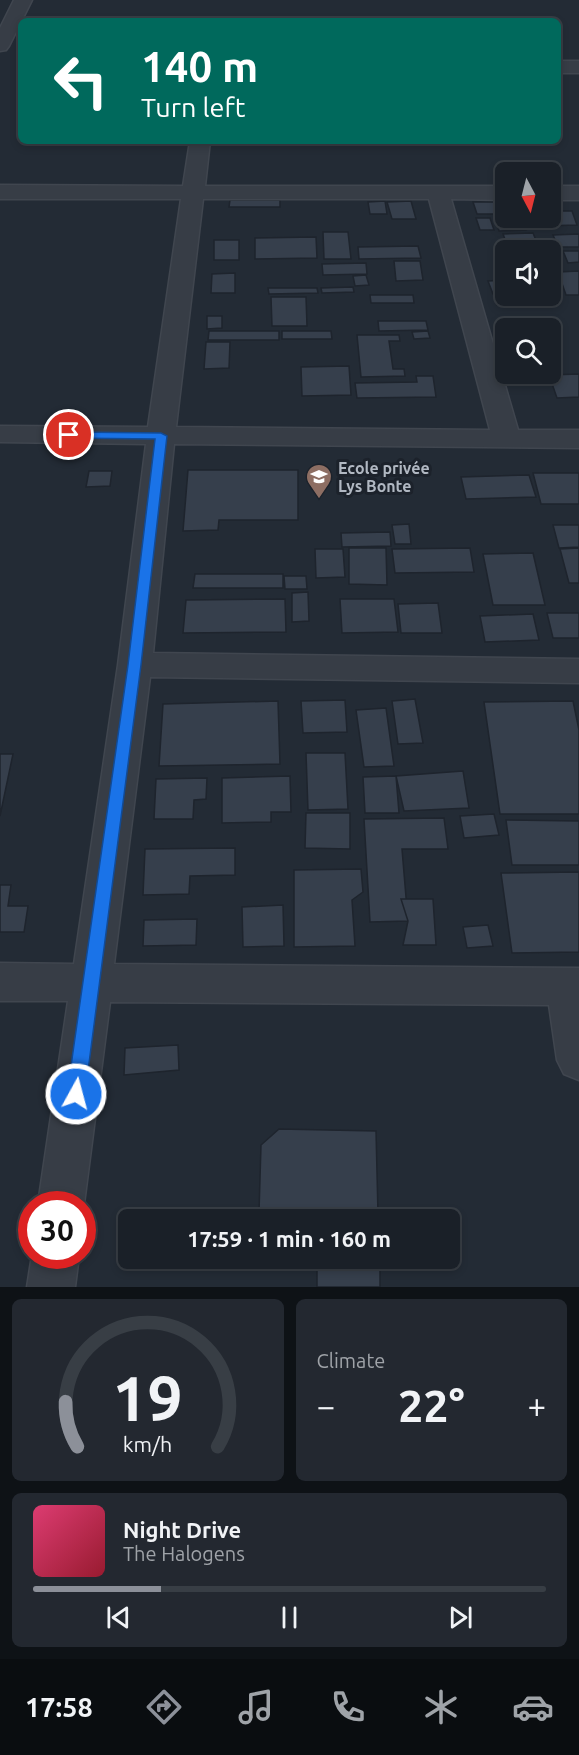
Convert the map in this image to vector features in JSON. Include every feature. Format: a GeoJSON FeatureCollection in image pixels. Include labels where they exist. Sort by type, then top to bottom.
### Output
{"type":"FeatureCollection","features":[{"type":"Feature","properties":{"kind":"street"},"geometry":{"type":"LineString","coordinates":[[4,53],[23,0]]}},
{"type":"Feature","properties":{"kind":"street"},"geometry":{"type":"LineString","coordinates":[[561,67],[579,67]]}},
{"type":"Feature","properties":{"kind":"street"},"geometry":{"type":"LineString","coordinates":[[63,1191],[135,665],[161,436],[200,144]]}},
{"type":"Feature","properties":{"kind":"street"},"geometry":{"type":"LineString","coordinates":[[0,192],[495,193]]}},
{"type":"Feature","properties":{"kind":"street"},"geometry":{"type":"LineString","coordinates":[[438,193],[506,438]]}},
{"type":"Feature","properties":{"kind":"street"},"geometry":{"type":"LineString","coordinates":[[561,193],[579,194]]}},
{"type":"Feature","properties":{"kind":"street"},"geometry":{"type":"LineString","coordinates":[[0,434],[579,439]]}},
{"type":"Feature","properties":{"kind":"street"},"geometry":{"type":"LineString","coordinates":[[135,665],[579,670]]}},
{"type":"Feature","properties":{"kind":"street"},"geometry":{"type":"LineString","coordinates":[[0,982],[573,987],[579,1060]]}},
{"type":"Feature","properties":{"kind":"street"},"geometry":{"type":"LineString","coordinates":[[51,1287],[53,1269]]}},
{"type":"Feature","properties":{"kind":"building"},"geometry":{"type":"Polygon","coordinates":[[[230,200],[280,200],[280,207],[229,207],[230,200]]]}},
{"type":"Feature","properties":{"kind":"building"},"geometry":{"type":"Polygon","coordinates":[[[385,201],[387,214],[370,214],[368,202],[385,201]]]}},
{"type":"Feature","properties":{"kind":"building"},"geometry":{"type":"Polygon","coordinates":[[[411,201],[416,219],[392,219],[387,202],[411,201]]]}},
{"type":"Feature","properties":{"kind":"building"},"geometry":{"type":"Polygon","coordinates":[[[473,202],[495,202],[495,214],[477,214],[473,202]]]}},
{"type":"Feature","properties":{"kind":"building"},"geometry":{"type":"Polygon","coordinates":[[[561,211],[572,211],[577,225],[561,225],[561,211]]]}},
{"type":"Feature","properties":{"kind":"building"},"geometry":{"type":"Polygon","coordinates":[[[476,218],[490,218],[494,230],[480,230],[476,218]]]}},
{"type":"Feature","properties":{"kind":"building"},"geometry":{"type":"Polygon","coordinates":[[[498,228],[525,228],[526,230],[499,231],[498,228]]]}},
{"type":"Feature","properties":{"kind":"building"},"geometry":{"type":"Polygon","coordinates":[[[323,232],[348,232],[351,259],[324,259],[323,232]]]}},
{"type":"Feature","properties":{"kind":"building"},"geometry":{"type":"Polygon","coordinates":[[[533,233],[536,240],[505,240],[503,234],[533,233]]]}},
{"type":"Feature","properties":{"kind":"building"},"geometry":{"type":"Polygon","coordinates":[[[579,234],[579,247],[561,247],[561,240],[555,240],[553,235],[579,234]]]}},
{"type":"Feature","properties":{"kind":"building"},"geometry":{"type":"Polygon","coordinates":[[[316,237],[317,258],[255,259],[255,238],[316,237]]]}},
{"type":"Feature","properties":{"kind":"building"},"geometry":{"type":"Polygon","coordinates":[[[214,240],[239,240],[239,260],[214,260],[214,240]]]}},
{"type":"Feature","properties":{"kind":"building"},"geometry":{"type":"Polygon","coordinates":[[[418,246],[421,258],[359,259],[358,247],[418,246]]]}},
{"type":"Feature","properties":{"kind":"building"},"geometry":{"type":"Polygon","coordinates":[[[563,251],[579,251],[579,262],[568,263],[563,251]]]}},
{"type":"Feature","properties":{"kind":"building"},"geometry":{"type":"Polygon","coordinates":[[[394,261],[420,261],[423,280],[396,281],[394,261]]]}},
{"type":"Feature","properties":{"kind":"building"},"geometry":{"type":"Polygon","coordinates":[[[366,263],[367,274],[323,275],[322,264],[366,263]]]}},
{"type":"Feature","properties":{"kind":"building"},"geometry":{"type":"Polygon","coordinates":[[[579,271],[579,295],[566,295],[561,281],[561,272],[579,271]]]}},
{"type":"Feature","properties":{"kind":"building"},"geometry":{"type":"Polygon","coordinates":[[[235,273],[235,293],[211,293],[212,274],[235,273]]]}},
{"type":"Feature","properties":{"kind":"building"},"geometry":{"type":"Polygon","coordinates":[[[366,275],[369,285],[355,286],[353,276],[366,275]]]}},
{"type":"Feature","properties":{"kind":"building"},"geometry":{"type":"Polygon","coordinates":[[[488,281],[495,281],[495,294],[493,294],[488,281]]]}},
{"type":"Feature","properties":{"kind":"building"},"geometry":{"type":"Polygon","coordinates":[[[353,287],[354,292],[322,293],[321,288],[353,287]]]}},
{"type":"Feature","properties":{"kind":"building"},"geometry":{"type":"Polygon","coordinates":[[[268,288],[317,288],[318,293],[269,294],[268,288]]]}},
{"type":"Feature","properties":{"kind":"building"},"geometry":{"type":"Polygon","coordinates":[[[370,295],[413,295],[414,303],[371,303],[370,295]]]}},
{"type":"Feature","properties":{"kind":"building"},"geometry":{"type":"Polygon","coordinates":[[[271,297],[306,297],[307,326],[272,326],[271,297]]]}},
{"type":"Feature","properties":{"kind":"building"},"geometry":{"type":"Polygon","coordinates":[[[207,316],[222,316],[222,328],[207,329],[207,316]]]}},
{"type":"Feature","properties":{"kind":"building"},"geometry":{"type":"Polygon","coordinates":[[[378,321],[426,321],[428,330],[379,331],[378,321]]]}},
{"type":"Feature","properties":{"kind":"building"},"geometry":{"type":"Polygon","coordinates":[[[209,331],[279,331],[279,340],[208,340],[209,331]]]}},
{"type":"Feature","properties":{"kind":"building"},"geometry":{"type":"Polygon","coordinates":[[[282,331],[331,331],[332,339],[282,339],[282,331]]]}},
{"type":"Feature","properties":{"kind":"building"},"geometry":{"type":"Polygon","coordinates":[[[428,331],[430,338],[414,339],[412,332],[428,331]]]}},
{"type":"Feature","properties":{"kind":"building"},"geometry":{"type":"Polygon","coordinates":[[[357,335],[399,335],[400,341],[389,341],[393,369],[404,369],[405,376],[361,377],[357,335]]]}},
{"type":"Feature","properties":{"kind":"building"},"geometry":{"type":"Polygon","coordinates":[[[206,342],[230,342],[229,368],[204,369],[206,342]]]}},
{"type":"Feature","properties":{"kind":"building"},"geometry":{"type":"Polygon","coordinates":[[[349,366],[351,395],[302,396],[301,367],[349,366]]]}},
{"type":"Feature","properties":{"kind":"building"},"geometry":{"type":"Polygon","coordinates":[[[579,374],[579,397],[557,398],[552,384],[561,384],[561,375],[579,374]]]}},
{"type":"Feature","properties":{"kind":"building"},"geometry":{"type":"Polygon","coordinates":[[[416,376],[433,376],[436,397],[357,398],[355,383],[417,382],[416,376]]]}},
{"type":"Feature","properties":{"kind":"building"},"geometry":{"type":"Polygon","coordinates":[[[188,470],[298,470],[298,520],[219,520],[218,530],[183,531],[188,470]]]}},
{"type":"Feature","properties":{"kind":"building"},"geometry":{"type":"Polygon","coordinates":[[[89,471],[112,471],[110,486],[86,487],[89,471]]]}},
{"type":"Feature","properties":{"kind":"building"},"geometry":{"type":"Polygon","coordinates":[[[533,473],[579,473],[579,504],[541,504],[533,473]]]}},
{"type":"Feature","properties":{"kind":"building"},"geometry":{"type":"Polygon","coordinates":[[[529,475],[536,497],[466,499],[461,477],[529,475]]]}},
{"type":"Feature","properties":{"kind":"building"},"geometry":{"type":"Polygon","coordinates":[[[409,524],[411,544],[395,544],[392,525],[409,524]]]}},
{"type":"Feature","properties":{"kind":"building"},"geometry":{"type":"Polygon","coordinates":[[[553,525],[579,525],[579,547],[559,548],[553,525]]]}},
{"type":"Feature","properties":{"kind":"building"},"geometry":{"type":"Polygon","coordinates":[[[390,532],[391,546],[342,547],[341,533],[390,532]]]}},
{"type":"Feature","properties":{"kind":"building"},"geometry":{"type":"Polygon","coordinates":[[[349,548],[386,548],[387,585],[349,584],[349,548]]]}},
{"type":"Feature","properties":{"kind":"building"},"geometry":{"type":"Polygon","coordinates":[[[470,548],[474,572],[395,573],[392,549],[470,548]]]}},
{"type":"Feature","properties":{"kind":"building"},"geometry":{"type":"Polygon","coordinates":[[[579,548],[579,583],[569,583],[560,549],[579,548]]]}},
{"type":"Feature","properties":{"kind":"building"},"geometry":{"type":"Polygon","coordinates":[[[315,549],[343,549],[345,577],[316,578],[315,549]]]}},
{"type":"Feature","properties":{"kind":"building"},"geometry":{"type":"Polygon","coordinates":[[[533,553],[545,605],[493,605],[483,554],[533,553]]]}},
{"type":"Feature","properties":{"kind":"building"},"geometry":{"type":"Polygon","coordinates":[[[195,574],[283,574],[283,588],[193,588],[195,574]]]}},
{"type":"Feature","properties":{"kind":"building"},"geometry":{"type":"Polygon","coordinates":[[[284,576],[306,576],[307,589],[285,589],[284,576]]]}},
{"type":"Feature","properties":{"kind":"building"},"geometry":{"type":"Polygon","coordinates":[[[308,592],[309,621],[292,622],[292,593],[308,592]]]}},
{"type":"Feature","properties":{"kind":"building"},"geometry":{"type":"Polygon","coordinates":[[[285,599],[286,632],[183,633],[186,600],[285,599]]]}},
{"type":"Feature","properties":{"kind":"building"},"geometry":{"type":"Polygon","coordinates":[[[340,599],[394,599],[398,632],[342,633],[340,599]]]}},
{"type":"Feature","properties":{"kind":"building"},"geometry":{"type":"Polygon","coordinates":[[[438,603],[442,633],[401,633],[398,604],[438,603]]]}},
{"type":"Feature","properties":{"kind":"building"},"geometry":{"type":"Polygon","coordinates":[[[547,613],[579,613],[579,638],[553,638],[547,613]]]}},
{"type":"Feature","properties":{"kind":"building"},"geometry":{"type":"Polygon","coordinates":[[[533,614],[539,640],[485,642],[480,616],[533,614]]]}},
{"type":"Feature","properties":{"kind":"building"},"geometry":{"type":"Polygon","coordinates":[[[415,699],[423,743],[398,744],[392,701],[415,699]]]}},
{"type":"Feature","properties":{"kind":"building"},"geometry":{"type":"Polygon","coordinates":[[[345,700],[347,732],[303,733],[301,701],[345,700]]]}},
{"type":"Feature","properties":{"kind":"building"},"geometry":{"type":"Polygon","coordinates":[[[278,701],[280,764],[159,766],[163,704],[278,701]]]}},
{"type":"Feature","properties":{"kind":"building"},"geometry":{"type":"Polygon","coordinates":[[[573,701],[579,730],[579,814],[500,814],[484,702],[573,701]]]}},
{"type":"Feature","properties":{"kind":"building"},"geometry":{"type":"Polygon","coordinates":[[[386,708],[394,766],[364,767],[356,710],[386,708]]]}},
{"type":"Feature","properties":{"kind":"building"},"geometry":{"type":"Polygon","coordinates":[[[306,753],[345,753],[348,809],[308,810],[306,753]]]}},
{"type":"Feature","properties":{"kind":"building"},"geometry":{"type":"Polygon","coordinates":[[[0,754],[13,754],[0,816],[0,754]]]}},
{"type":"Feature","properties":{"kind":"building"},"geometry":{"type":"Polygon","coordinates":[[[463,771],[469,808],[404,811],[396,776],[463,771]]]}},
{"type":"Feature","properties":{"kind":"building"},"geometry":{"type":"Polygon","coordinates":[[[290,776],[291,812],[271,812],[271,822],[222,823],[222,778],[290,776]]]}},
{"type":"Feature","properties":{"kind":"building"},"geometry":{"type":"Polygon","coordinates":[[[396,776],[399,813],[365,813],[363,777],[396,776]]]}},
{"type":"Feature","properties":{"kind":"building"},"geometry":{"type":"Polygon","coordinates":[[[207,778],[206,799],[194,800],[193,819],[154,819],[156,779],[207,778]]]}},
{"type":"Feature","properties":{"kind":"building"},"geometry":{"type":"Polygon","coordinates":[[[306,813],[350,813],[350,849],[305,848],[306,813]]]}},
{"type":"Feature","properties":{"kind":"building"},"geometry":{"type":"Polygon","coordinates":[[[494,814],[499,835],[464,838],[460,816],[494,814]]]}},
{"type":"Feature","properties":{"kind":"building"},"geometry":{"type":"Polygon","coordinates":[[[444,818],[448,849],[402,849],[408,921],[370,922],[364,819],[444,818]]]}},
{"type":"Feature","properties":{"kind":"building"},"geometry":{"type":"Polygon","coordinates":[[[506,820],[579,821],[579,865],[512,865],[506,820]]]}},
{"type":"Feature","properties":{"kind":"building"},"geometry":{"type":"Polygon","coordinates":[[[235,848],[235,875],[190,876],[189,894],[143,895],[145,849],[235,848]]]}},
{"type":"Feature","properties":{"kind":"building"},"geometry":{"type":"Polygon","coordinates":[[[361,869],[363,892],[352,900],[355,946],[294,947],[294,870],[361,869]]]}},
{"type":"Feature","properties":{"kind":"building"},"geometry":{"type":"Polygon","coordinates":[[[579,872],[579,952],[512,953],[501,873],[579,872]]]}},
{"type":"Feature","properties":{"kind":"building"},"geometry":{"type":"Polygon","coordinates":[[[0,885],[11,885],[8,906],[28,906],[24,932],[0,932],[0,885]]]}},
{"type":"Feature","properties":{"kind":"building"},"geometry":{"type":"Polygon","coordinates":[[[401,899],[433,899],[436,945],[403,945],[408,921],[401,899]]]}},
{"type":"Feature","properties":{"kind":"building"},"geometry":{"type":"Polygon","coordinates":[[[283,905],[284,946],[243,947],[242,907],[283,905]]]}},
{"type":"Feature","properties":{"kind":"building"},"geometry":{"type":"Polygon","coordinates":[[[197,919],[196,945],[143,946],[144,920],[197,919]]]}},
{"type":"Feature","properties":{"kind":"building"},"geometry":{"type":"Polygon","coordinates":[[[488,925],[493,946],[467,948],[463,927],[488,925]]]}},
{"type":"Feature","properties":{"kind":"building"},"geometry":{"type":"Polygon","coordinates":[[[178,1045],[179,1070],[124,1075],[125,1048],[178,1045]]]}},
{"type":"Feature","properties":{"kind":"building"},"geometry":{"type":"Polygon","coordinates":[[[279,1129],[376,1131],[378,1209],[259,1209],[261,1145],[279,1129]]]}},
{"type":"Feature","properties":{"kind":"building"},"geometry":{"type":"Polygon","coordinates":[[[317,1269],[380,1269],[380,1287],[317,1287],[317,1269]]]}},
{"type":"Feature","properties":{"kind":"place","name":"Ecole privée Lys Bonte"},"geometry":{"type":"Point","coordinates":[319,500]}},
{"type":"Feature","properties":{"kind":"route"},"geometry":{"type":"LineString","coordinates":[[69,435],[161,436],[135,665],[76,1094]]}}]}
